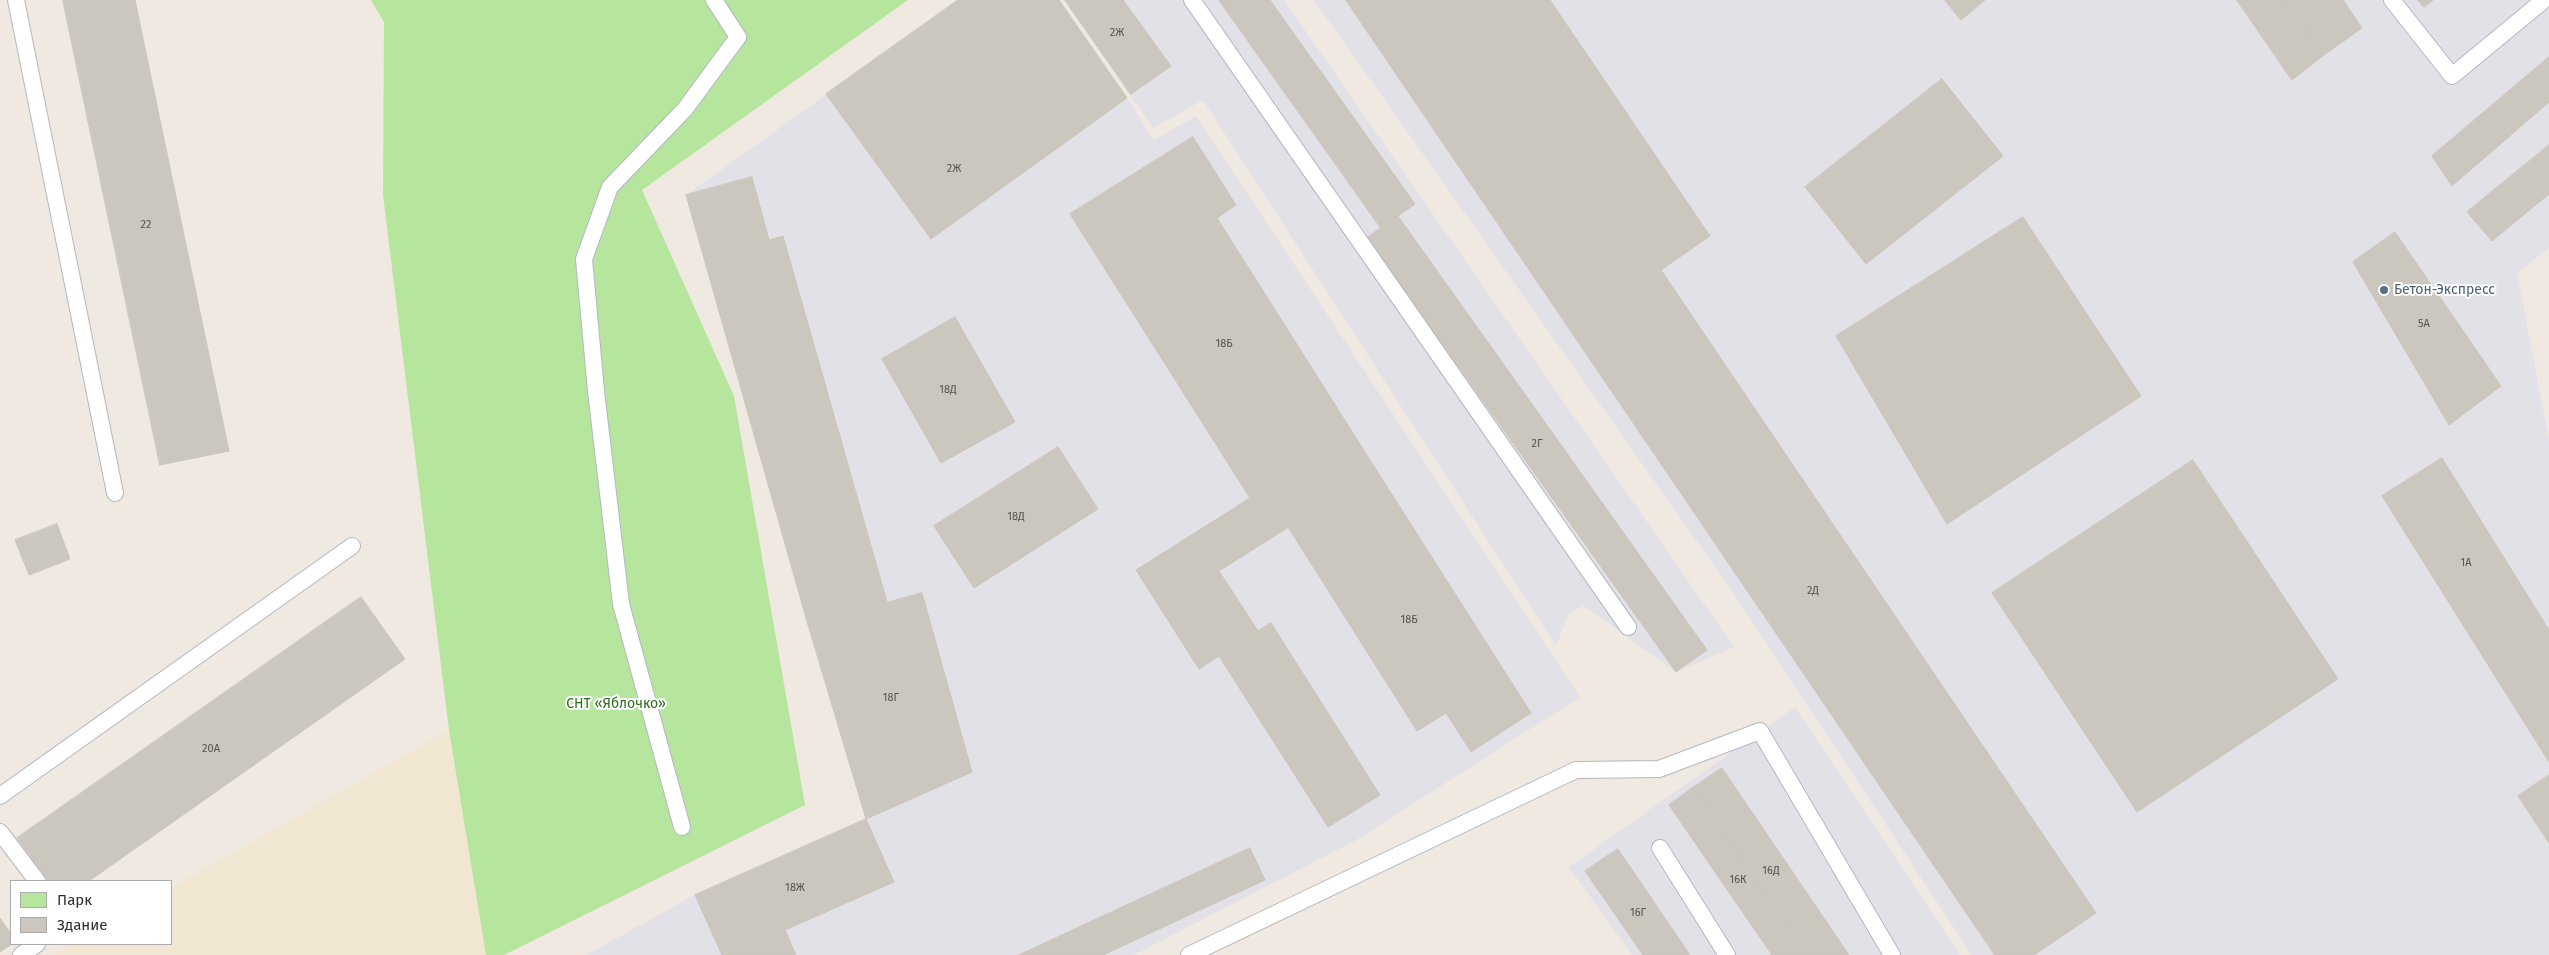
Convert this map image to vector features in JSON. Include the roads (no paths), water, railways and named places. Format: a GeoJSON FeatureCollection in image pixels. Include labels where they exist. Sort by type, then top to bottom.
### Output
{"type":"FeatureCollection","features":[{"type":"Feature","properties":{"kind":"lane"},"geometry":{"type":"LineString","coordinates":[[16,0],[115,493]]}},
{"type":"Feature","properties":{"kind":"lane"},"geometry":{"type":"LineString","coordinates":[[682,827],[621,604],[596,391],[584,259],[610,187],[685,109],[738,37],[714,0]]}},
{"type":"Feature","properties":{"kind":"lane"},"geometry":{"type":"LineString","coordinates":[[1192,0],[1628,627]]}},
{"type":"Feature","properties":{"kind":"lane"},"geometry":{"type":"LineString","coordinates":[[2392,0],[2452,76],[2544,0]]}},
{"type":"Feature","properties":{"kind":"lane"},"geometry":{"type":"LineString","coordinates":[[0,796],[352,546]]}},
{"type":"Feature","properties":{"kind":"lane"},"geometry":{"type":"LineString","coordinates":[[1189,955],[1576,770],[1659,769],[1760,731],[1892,955]]}},
{"type":"Feature","properties":{"kind":"lane"},"geometry":{"type":"LineString","coordinates":[[0,832],[36,880]]}},
{"type":"Feature","properties":{"kind":"lane"},"geometry":{"type":"LineString","coordinates":[[1660,848],[1727,955]]}},
{"type":"Feature","properties":{"kind":"lane"},"geometry":{"type":"LineString","coordinates":[[21,955],[36,945]]}},
{"type":"Feature","properties":{"kind":"place","name":"Бетон-Экспресс"},"geometry":{"type":"Point","coordinates":[2384,290]}},
{"type":"Feature","properties":{"kind":"park label","name":"СНТ «Яблочко»"},"geometry":{"type":"Point","coordinates":[616,704]}}]}
